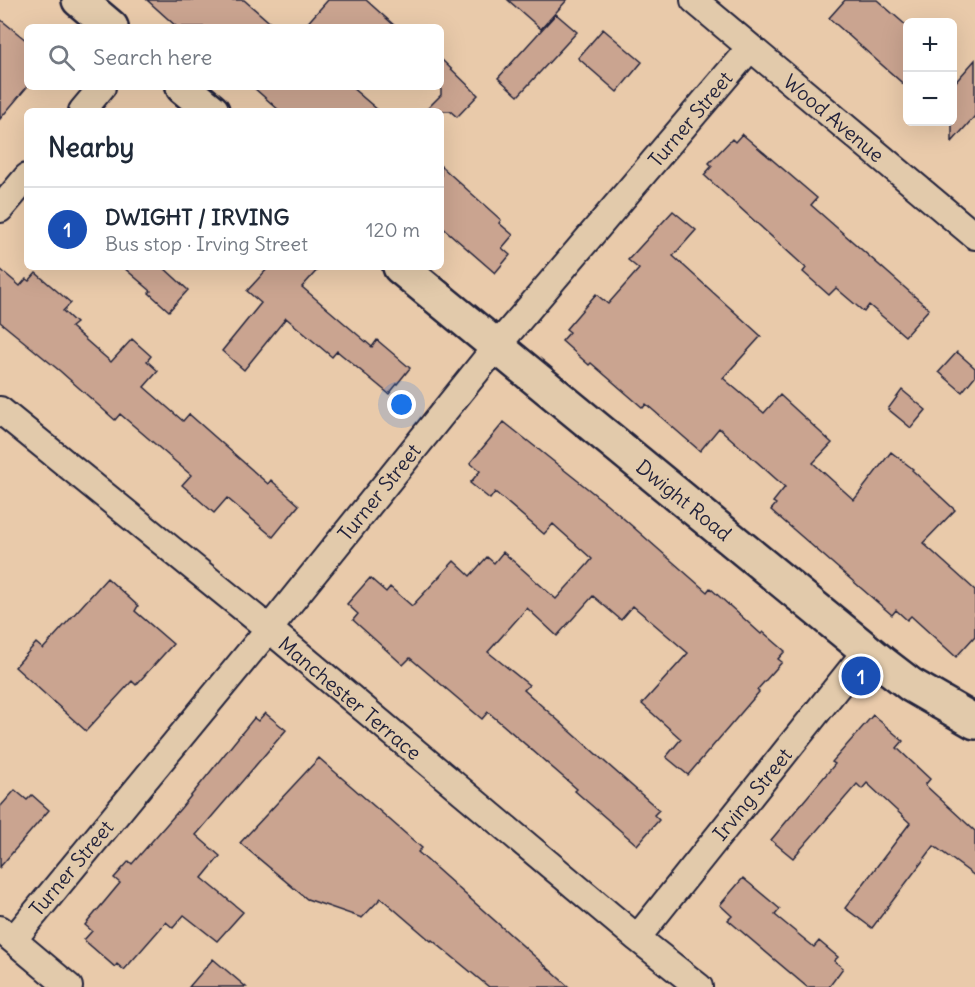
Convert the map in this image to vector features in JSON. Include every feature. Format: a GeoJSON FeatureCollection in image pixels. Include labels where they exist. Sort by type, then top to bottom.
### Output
{"type":"FeatureCollection","features":[{"type":"Feature","properties":{"kind":"main road"},"geometry":{"type":"LineString","coordinates":[[79,0],[107,24]]}},
{"type":"Feature","properties":{"kind":"main road"},"geometry":{"type":"LineString","coordinates":[[187,90],[208,108]]}},
{"type":"Feature","properties":{"kind":"main road","name":"Dwight Road"},"geometry":{"type":"LineString","coordinates":[[404,270],[866,651],[911,686],[975,722]]}},
{"type":"Feature","properties":{"kind":"street","name":"Wood Avenue"},"geometry":{"type":"LineString","coordinates":[[694,0],[975,236]]}},
{"type":"Feature","properties":{"kind":"street","name":"Turner Street"},"geometry":{"type":"LineString","coordinates":[[6,934],[269,629],[496,346],[750,48]]}},
{"type":"Feature","properties":{"kind":"street"},"geometry":{"type":"LineString","coordinates":[[84,108],[100,90]]}},
{"type":"Feature","properties":{"kind":"street"},"geometry":{"type":"LineString","coordinates":[[0,209],[24,181]]}},
{"type":"Feature","properties":{"kind":"street","name":"Manchester Terrace"},"geometry":{"type":"LineString","coordinates":[[0,410],[269,629],[637,938],[699,987]]}},
{"type":"Feature","properties":{"kind":"street","name":"Irving Street"},"geometry":{"type":"LineString","coordinates":[[637,938],[866,651]]}},
{"type":"Feature","properties":{"kind":"street"},"geometry":{"type":"LineString","coordinates":[[6,934],[69,987]]}},
{"type":"Feature","properties":{"kind":"building"},"geometry":{"type":"Polygon","coordinates":[[[147,0],[244,0],[272,24],[174,24],[147,0]]]}},
{"type":"Feature","properties":{"kind":"building"},"geometry":{"type":"Polygon","coordinates":[[[328,0],[366,0],[393,24],[307,24],[328,0]]]}},
{"type":"Feature","properties":{"kind":"building"},"geometry":{"type":"Polygon","coordinates":[[[508,0],[567,0],[541,29],[508,0]]]}},
{"type":"Feature","properties":{"kind":"building"},"geometry":{"type":"Polygon","coordinates":[[[845,0],[877,0],[903,23],[903,84],[829,18],[845,0]]]}},
{"type":"Feature","properties":{"kind":"building"},"geometry":{"type":"Polygon","coordinates":[[[556,14],[577,32],[518,96],[498,78],[556,14]]]}},
{"type":"Feature","properties":{"kind":"building"},"geometry":{"type":"Polygon","coordinates":[[[0,19],[24,39],[24,90],[0,119],[0,19]]]}},
{"type":"Feature","properties":{"kind":"building"},"geometry":{"type":"Polygon","coordinates":[[[603,29],[642,62],[617,92],[578,58],[603,29]]]}},
{"type":"Feature","properties":{"kind":"building"},"geometry":{"type":"Polygon","coordinates":[[[975,60],[975,116],[952,142],[952,126],[957,126],[957,80],[975,60]]]}},
{"type":"Feature","properties":{"kind":"building"},"geometry":{"type":"Polygon","coordinates":[[[444,62],[478,95],[457,117],[450,111],[444,111],[444,108],[428,108],[441,95],[441,90],[444,90],[444,62]]]}},
{"type":"Feature","properties":{"kind":"building"},"geometry":{"type":"Polygon","coordinates":[[[256,90],[354,90],[376,108],[277,108],[256,90]]]}},
{"type":"Feature","properties":{"kind":"building"},"geometry":{"type":"Polygon","coordinates":[[[742,134],[817,198],[811,205],[929,309],[905,336],[869,305],[864,312],[836,288],[829,295],[803,272],[806,268],[704,175],[712,166],[709,163],[732,139],[735,142],[742,134]]]}},
{"type":"Feature","properties":{"kind":"building"},"geometry":{"type":"Polygon","coordinates":[[[444,169],[501,220],[499,223],[513,235],[502,248],[510,255],[495,273],[444,229],[444,169]]]}},
{"type":"Feature","properties":{"kind":"building"},"geometry":{"type":"Polygon","coordinates":[[[673,211],[696,230],[673,256],[761,336],[723,378],[764,413],[780,395],[832,443],[813,463],[854,500],[891,452],[913,469],[955,510],[923,543],[975,590],[975,636],[956,657],[911,616],[907,620],[896,610],[892,615],[771,510],[776,504],[773,502],[785,487],[719,428],[700,451],[646,404],[643,408],[562,341],[570,332],[566,329],[596,294],[608,304],[639,269],[628,260],[673,211]]]}},
{"type":"Feature","properties":{"kind":"building"},"geometry":{"type":"Polygon","coordinates":[[[0,269],[20,286],[36,273],[71,303],[63,311],[76,323],[71,327],[111,362],[132,339],[151,356],[147,361],[158,371],[144,387],[183,421],[189,414],[268,484],[271,480],[299,505],[273,537],[227,498],[214,513],[182,485],[191,475],[120,414],[115,420],[0,322],[0,269]]]}},
{"type":"Feature","properties":{"kind":"building"},"geometry":{"type":"Polygon","coordinates":[[[126,270],[166,270],[188,290],[169,311],[149,293],[151,291],[126,270]]]}},
{"type":"Feature","properties":{"kind":"building"},"geometry":{"type":"Polygon","coordinates":[[[266,270],[317,270],[302,287],[372,347],[377,340],[410,368],[389,394],[337,351],[332,357],[286,318],[244,370],[222,351],[261,303],[247,291],[266,270]]]}},
{"type":"Feature","properties":{"kind":"building"},"geometry":{"type":"Polygon","coordinates":[[[957,352],[975,368],[975,376],[962,392],[939,372],[957,352]]]}},
{"type":"Feature","properties":{"kind":"building"},"geometry":{"type":"Polygon","coordinates":[[[902,390],[926,410],[911,428],[888,409],[902,390]]]}},
{"type":"Feature","properties":{"kind":"building"},"geometry":{"type":"Polygon","coordinates":[[[504,422],[607,504],[707,592],[710,588],[761,634],[763,632],[785,651],[778,659],[782,662],[757,690],[759,692],[688,775],[666,757],[681,739],[642,704],[688,653],[633,606],[621,620],[593,596],[557,636],[527,608],[488,652],[529,685],[524,690],[659,810],[654,815],[659,820],[637,845],[575,791],[577,789],[488,712],[482,719],[410,658],[403,665],[353,620],[358,614],[347,604],[370,578],[386,592],[390,587],[412,606],[454,561],[470,576],[487,557],[494,563],[503,552],[556,599],[588,564],[592,559],[553,524],[544,534],[495,492],[490,499],[470,483],[480,471],[470,463],[504,422]]]}},
{"type":"Feature","properties":{"kind":"building"},"geometry":{"type":"Polygon","coordinates":[[[107,578],[138,606],[135,611],[173,644],[136,685],[132,681],[86,731],[15,667],[36,643],[43,649],[107,578]]]}},
{"type":"Feature","properties":{"kind":"building"},"geometry":{"type":"Polygon","coordinates":[[[265,713],[286,730],[196,835],[220,856],[202,878],[243,912],[217,941],[184,915],[173,928],[166,922],[124,970],[117,964],[115,967],[84,940],[92,931],[85,925],[120,883],[114,878],[129,861],[132,864],[181,808],[254,718],[258,721],[265,713]]]}},
{"type":"Feature","properties":{"kind":"building"},"geometry":{"type":"Polygon","coordinates":[[[873,715],[903,741],[897,748],[930,779],[925,785],[975,831],[975,876],[934,846],[872,928],[845,908],[910,823],[867,783],[862,789],[857,784],[793,858],[771,840],[835,764],[832,762],[873,715]]]}},
{"type":"Feature","properties":{"kind":"building"},"geometry":{"type":"Polygon","coordinates":[[[319,758],[422,848],[418,852],[569,987],[489,987],[381,898],[362,918],[307,899],[240,843],[319,758]]]}},
{"type":"Feature","properties":{"kind":"building"},"geometry":{"type":"Polygon","coordinates":[[[15,790],[27,800],[32,795],[49,810],[0,867],[0,807],[15,790]]]}},
{"type":"Feature","properties":{"kind":"building"},"geometry":{"type":"Polygon","coordinates":[[[743,878],[780,909],[775,915],[814,947],[819,941],[838,957],[834,961],[843,968],[829,987],[807,987],[728,920],[732,916],[720,905],[743,878]]]}},
{"type":"Feature","properties":{"kind":"building"},"geometry":{"type":"Polygon","coordinates":[[[213,959],[246,987],[189,987],[213,959]]]}},
{"type":"Feature","properties":{"kind":"place","name":"DWIGHT / IRVING"},"geometry":{"type":"Point","coordinates":[861,676]}}]}
